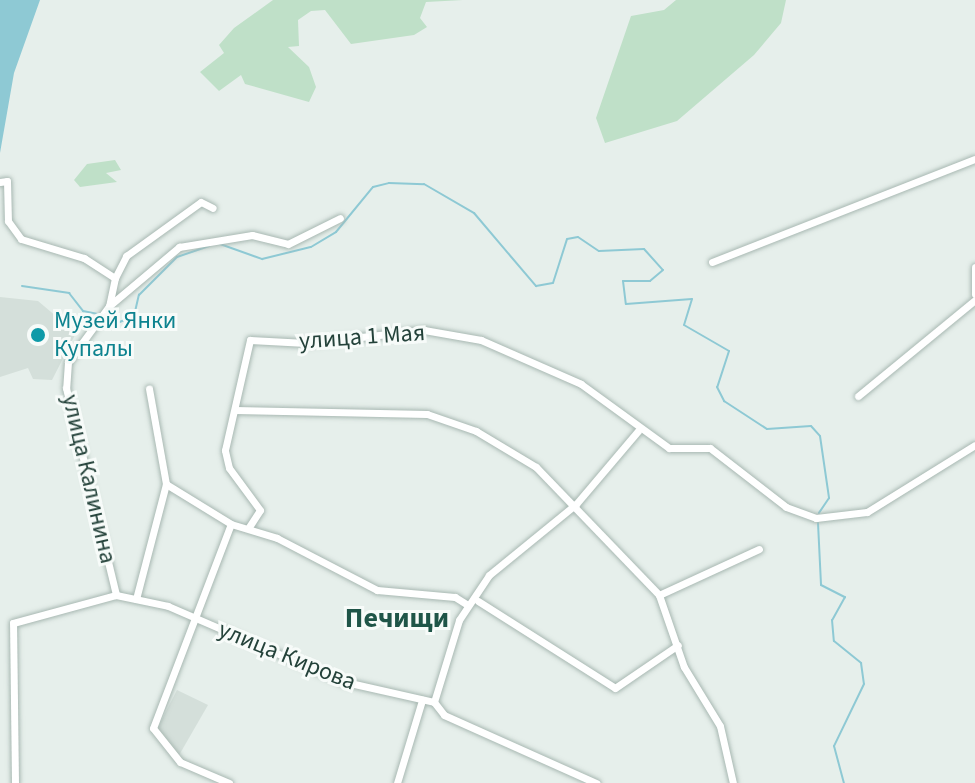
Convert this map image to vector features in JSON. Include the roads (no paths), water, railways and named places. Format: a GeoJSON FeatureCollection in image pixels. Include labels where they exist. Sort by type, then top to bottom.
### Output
{"type":"FeatureCollection","features":[{"type":"Feature","properties":{"kind":"street"},"geometry":{"type":"LineString","coordinates":[[712,262],[975,159]]}},
{"type":"Feature","properties":{"kind":"street"},"geometry":{"type":"LineString","coordinates":[[0,182],[7,181],[8,221],[21,239],[84,258],[115,278]]}},
{"type":"Feature","properties":{"kind":"street"},"geometry":{"type":"LineString","coordinates":[[109,306],[115,278],[126,256],[201,202],[213,208]]}},
{"type":"Feature","properties":{"kind":"street"},"geometry":{"type":"LineString","coordinates":[[109,306],[179,247],[252,235],[288,244],[340,218]]}},
{"type":"Feature","properties":{"kind":"street"},"geometry":{"type":"LineString","coordinates":[[858,396],[975,297],[975,267]]}},
{"type":"Feature","properties":{"kind":"street","name":"улица Калинина"},"geometry":{"type":"LineString","coordinates":[[109,306],[68,362],[66,388],[116,595]]}},
{"type":"Feature","properties":{"kind":"street","name":"улица 1 Мая"},"geometry":{"type":"LineString","coordinates":[[235,410],[250,340],[306,343],[424,330],[481,340],[581,384],[638,431],[669,448],[710,448],[804,514],[831,520],[867,512],[975,445]]}},
{"type":"Feature","properties":{"kind":"street"},"geometry":{"type":"LineString","coordinates":[[136,599],[166,484],[149,389]]}},
{"type":"Feature","properties":{"kind":"street"},"geometry":{"type":"LineString","coordinates":[[249,527],[260,510],[229,468],[225,450],[235,410],[452,421],[521,456],[576,504],[659,595],[678,645],[720,726],[733,783]]}},
{"type":"Feature","properties":{"kind":"street"},"geometry":{"type":"LineString","coordinates":[[434,702],[468,605],[478,601],[489,575],[576,504],[638,431]]}},
{"type":"Feature","properties":{"kind":"street"},"geometry":{"type":"LineString","coordinates":[[166,484],[231,524],[249,527],[377,590],[455,597],[468,605]]}},
{"type":"Feature","properties":{"kind":"street"},"geometry":{"type":"LineString","coordinates":[[229,783],[180,762],[153,728],[175,686],[194,617],[231,524]]}},
{"type":"Feature","properties":{"kind":"street"},"geometry":{"type":"LineString","coordinates":[[659,595],[759,549]]}},
{"type":"Feature","properties":{"kind":"street","name":"улица Кирова"},"geometry":{"type":"LineString","coordinates":[[15,783],[13,623],[116,595],[194,617],[341,681],[434,702],[444,715],[596,783]]}},
{"type":"Feature","properties":{"kind":"street"},"geometry":{"type":"LineString","coordinates":[[478,601],[615,688],[678,645]]}},
{"type":"Feature","properties":{"kind":"street"},"geometry":{"type":"LineString","coordinates":[[397,783],[422,700]]}},
{"type":"Feature","properties":{"kind":"water"},"geometry":{"type":"Polygon","coordinates":[[[0,0],[40,0],[14,73],[0,153],[0,0]]]}},
{"type":"Feature","properties":{"kind":"waterway"},"geometry":{"type":"LineString","coordinates":[[220,244],[262,259],[311,247],[336,232],[373,187],[389,183],[424,184],[474,213],[536,286],[553,283],[567,239],[578,237],[599,251],[644,249],[663,270],[650,281],[623,281],[626,304],[692,299],[684,325],[729,351],[717,387],[724,401],[767,429],[811,426],[820,436],[829,498],[819,513]]}},
{"type":"Feature","properties":{"kind":"waterway"},"geometry":{"type":"LineString","coordinates":[[106,318],[115,324],[134,316],[139,295],[177,257],[209,246]]}},
{"type":"Feature","properties":{"kind":"waterway"},"geometry":{"type":"LineString","coordinates":[[22,286],[69,293],[83,311],[98,314]]}},
{"type":"Feature","properties":{"kind":"waterway"},"geometry":{"type":"LineString","coordinates":[[818,523],[821,585],[845,597],[832,620],[834,641],[861,663],[864,684],[834,746],[844,783]]}},
{"type":"Feature","properties":{"kind":"place","name":"Музей Янки Купалы"},"geometry":{"type":"Point","coordinates":[38,335]}},
{"type":"Feature","properties":{"kind":"district","name":"Печищи"},"geometry":{"type":"Point","coordinates":[397,618]}}]}
